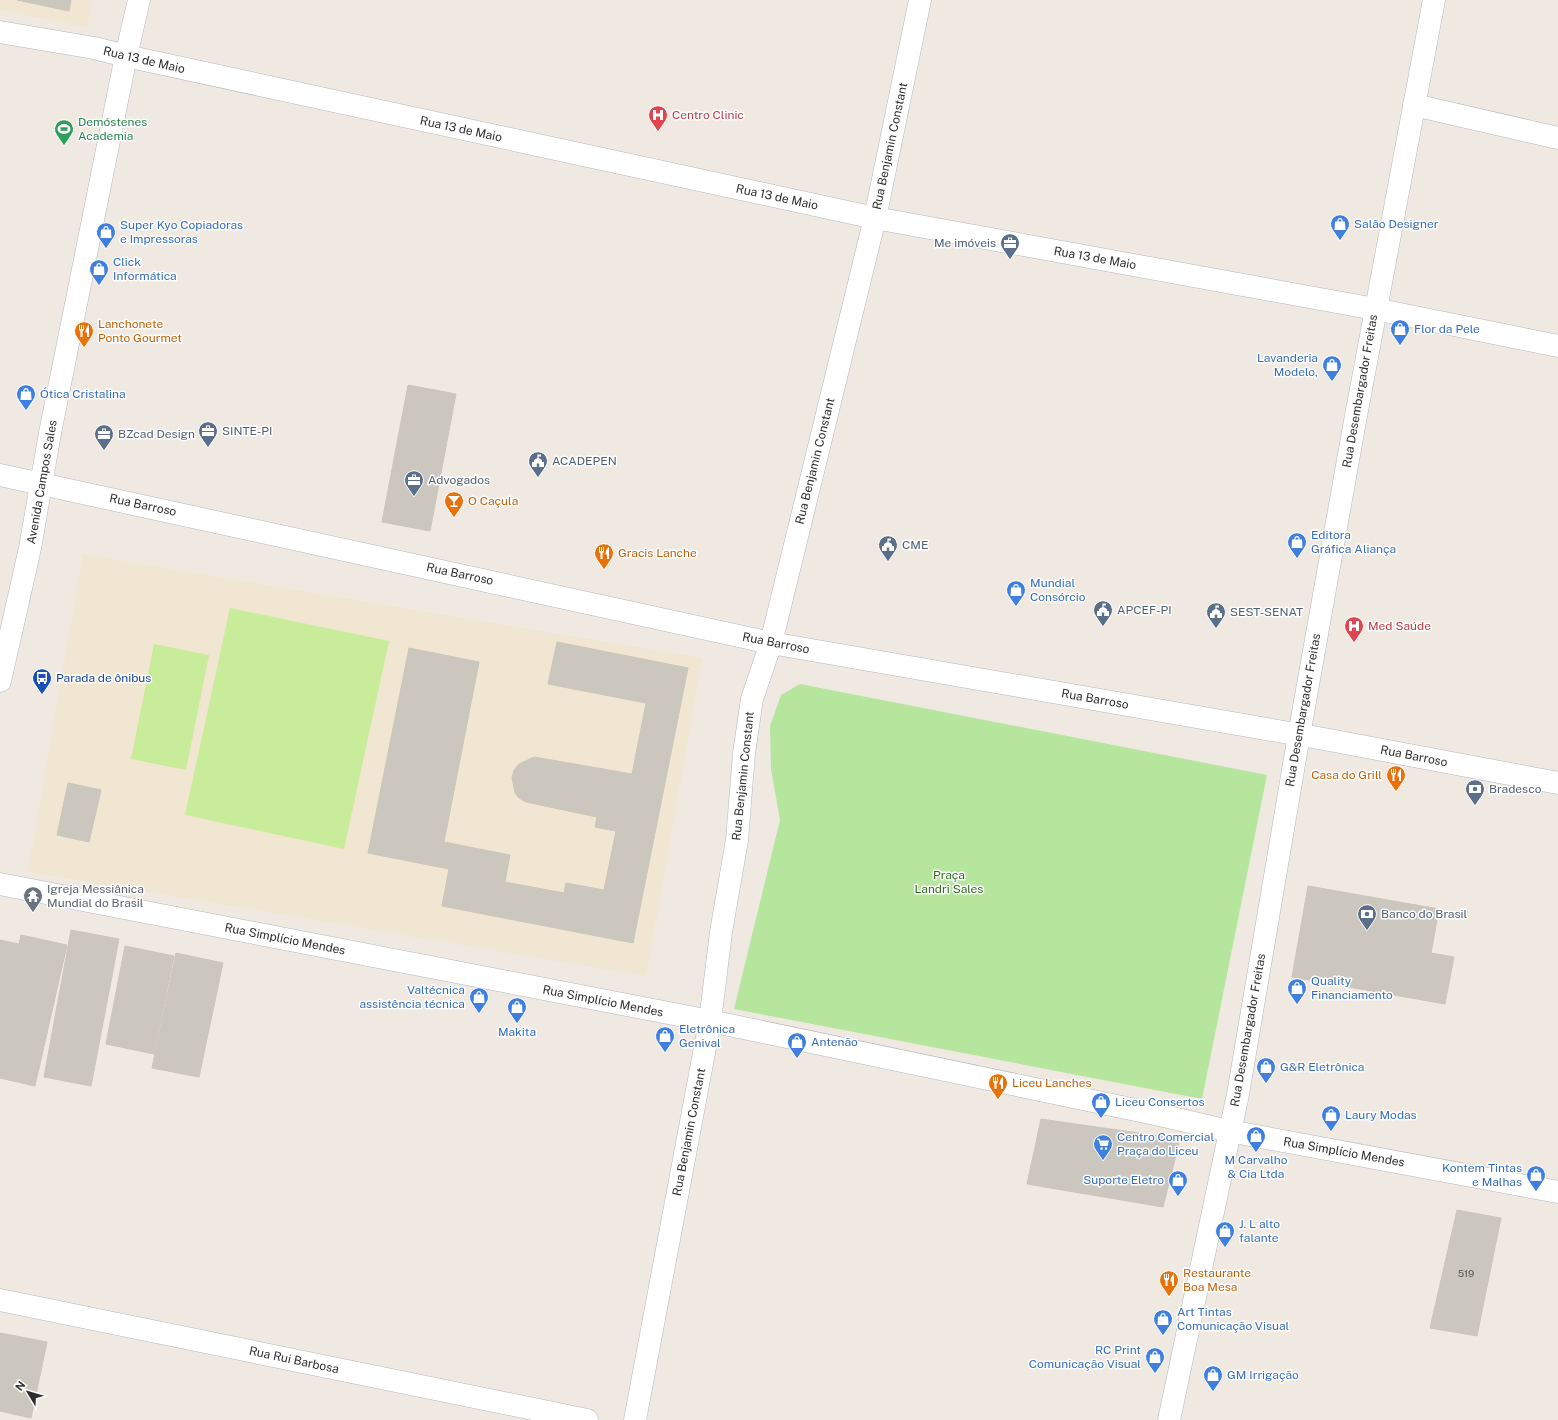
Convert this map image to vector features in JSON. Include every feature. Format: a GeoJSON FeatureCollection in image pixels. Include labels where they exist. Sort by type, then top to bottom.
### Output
{"type":"FeatureCollection","features":[{"type":"Feature","properties":{"kind":"street","name":"Avenida Campos Sales"},"geometry":{"type":"LineString","coordinates":[[0,681],[30,548],[50,433],[126,56],[139,0]]}},
{"type":"Feature","properties":{"kind":"street","name":"Rua Benjamin Constant"},"geometry":{"type":"LineString","coordinates":[[635,1420],[710,1022],[720,932],[737,840],[744,754],[752,699],[771,643],[875,218],[920,0]]}},
{"type":"Feature","properties":{"kind":"street","name":"Rua Desembargador Freitas"},"geometry":{"type":"LineString","coordinates":[[1169,1420],[1238,1094],[1299,734],[1375,309],[1434,0]]}},
{"type":"Feature","properties":{"kind":"street","name":"Rua 13 de Maio"},"geometry":{"type":"LineString","coordinates":[[0,32],[94,48],[875,218],[1375,309],[1558,346]]}},
{"type":"Feature","properties":{"kind":"street"},"geometry":{"type":"LineString","coordinates":[[1414,105],[1558,138]]}},
{"type":"Feature","properties":{"kind":"street","name":"Rua Barroso"},"geometry":{"type":"LineString","coordinates":[[0,474],[771,643],[1299,734],[1558,783]]}},
{"type":"Feature","properties":{"kind":"street","name":"Rua Simplício Mendes"},"geometry":{"type":"LineString","coordinates":[[0,884],[710,1022],[1155,1114],[1229,1131],[1558,1192]]}},
{"type":"Feature","properties":{"kind":"street","name":"Rua Rui Barbosa"},"geometry":{"type":"LineString","coordinates":[[0,1300],[588,1420]]}},
{"type":"Feature","properties":{"kind":"shaded area"},"geometry":{"type":"Polygon","coordinates":[[[0,0],[92,0],[87,27],[0,10],[0,0]]]}},
{"type":"Feature","properties":{"kind":"shaded area"},"geometry":{"type":"Polygon","coordinates":[[[83,554],[702,658],[646,976],[28,872],[83,554]]]}},
{"type":"Feature","properties":{"kind":"green space"},"geometry":{"type":"Polygon","coordinates":[[[230,608],[389,641],[344,849],[185,815],[230,608]]]}},
{"type":"Feature","properties":{"kind":"green space"},"geometry":{"type":"Polygon","coordinates":[[[154,644],[209,655],[186,770],[131,759],[154,644]]]}},
{"type":"Feature","properties":{"kind":"green space","name":"Praça Landri Sales"},"geometry":{"type":"Polygon","coordinates":[[[800,684],[1267,775],[1202,1099],[734,1009],[780,820],[771,769],[770,726],[781,695],[800,684]]]}},
{"type":"Feature","properties":{"kind":"building"},"geometry":{"type":"Polygon","coordinates":[[[17,0],[71,0],[69,11],[17,0]]]}},
{"type":"Feature","properties":{"kind":"building"},"geometry":{"type":"Polygon","coordinates":[[[408,385],[456,394],[430,531],[382,522],[408,385]]]}},
{"type":"Feature","properties":{"kind":"building"},"geometry":{"type":"Polygon","coordinates":[[[557,642],[688,668],[633,943],[442,906],[449,869],[368,853],[409,648],[479,662],[444,842],[510,855],[505,882],[564,893],[566,883],[604,890],[616,831],[595,827],[597,817],[526,802],[519,798],[515,793],[512,778],[514,770],[519,764],[534,757],[632,774],[646,703],[548,684],[557,642]]]}},
{"type":"Feature","properties":{"kind":"building"},"geometry":{"type":"Polygon","coordinates":[[[68,783],[101,790],[89,842],[57,835],[68,783]]]}},
{"type":"Feature","properties":{"kind":"building","name":"Banco do Brasil"},"geometry":{"type":"Polygon","coordinates":[[[1308,886],[1439,909],[1431,953],[1454,957],[1445,1004],[1292,977],[1308,886]]]}},
{"type":"Feature","properties":{"kind":"building"},"geometry":{"type":"Polygon","coordinates":[[[71,930],[119,939],[91,1086],[44,1077],[71,930]]]}},
{"type":"Feature","properties":{"kind":"building"},"geometry":{"type":"Polygon","coordinates":[[[21,935],[67,945],[35,1086],[0,1078],[0,940],[19,944],[21,935]]]}},
{"type":"Feature","properties":{"kind":"building"},"geometry":{"type":"Polygon","coordinates":[[[125,946],[174,956],[154,1054],[106,1044],[125,946]]]}},
{"type":"Feature","properties":{"kind":"building"},"geometry":{"type":"Polygon","coordinates":[[[176,953],[223,963],[199,1077],[152,1068],[176,953]]]}},
{"type":"Feature","properties":{"kind":"building","name":"Centro Comercial Praça do Liceu"},"geometry":{"type":"Polygon","coordinates":[[[1041,1119],[1180,1139],[1163,1207],[1027,1184],[1041,1119]]]}},
{"type":"Feature","properties":{"kind":"building"},"geometry":{"type":"Polygon","coordinates":[[[1457,1210],[1501,1218],[1477,1336],[1430,1328],[1457,1210]]]}},
{"type":"Feature","properties":{"kind":"building"},"geometry":{"type":"Polygon","coordinates":[[[0,1333],[47,1342],[31,1418],[0,1411],[0,1333]]]}},
{"type":"Feature","properties":{"kind":"place","name":"Centro Clinic"},"geometry":{"type":"Point","coordinates":[658,132]}},
{"type":"Feature","properties":{"kind":"place","name":"Demóstenes Academia"},"geometry":{"type":"Point","coordinates":[64,146]}},
{"type":"Feature","properties":{"kind":"place","name":"Salão Designer"},"geometry":{"type":"Point","coordinates":[1340,241]}},
{"type":"Feature","properties":{"kind":"place","name":"Super Kyo Copiadoras e Impressoras"},"geometry":{"type":"Point","coordinates":[106,249]}},
{"type":"Feature","properties":{"kind":"place","name":"Me imóveis"},"geometry":{"type":"Point","coordinates":[1010,260]}},
{"type":"Feature","properties":{"kind":"place","name":"Click Informática"},"geometry":{"type":"Point","coordinates":[99,286]}},
{"type":"Feature","properties":{"kind":"place","name":"Flor da Pele"},"geometry":{"type":"Point","coordinates":[1400,346]}},
{"type":"Feature","properties":{"kind":"place","name":"Lanchonete Ponto Gourmet"},"geometry":{"type":"Point","coordinates":[84,348]}},
{"type":"Feature","properties":{"kind":"place","name":"Lavanderia Modelo,"},"geometry":{"type":"Point","coordinates":[1332,382]}},
{"type":"Feature","properties":{"kind":"place","name":"Ótica Cristalina"},"geometry":{"type":"Point","coordinates":[26,411]}},
{"type":"Feature","properties":{"kind":"place","name":"SINTE-PI"},"geometry":{"type":"Point","coordinates":[208,448]}},
{"type":"Feature","properties":{"kind":"place","name":"BZcad Design"},"geometry":{"type":"Point","coordinates":[104,451]}},
{"type":"Feature","properties":{"kind":"place","name":"ACADEPEN"},"geometry":{"type":"Point","coordinates":[538,478]}},
{"type":"Feature","properties":{"kind":"place","name":"Advogados"},"geometry":{"type":"Point","coordinates":[414,497]}},
{"type":"Feature","properties":{"kind":"place","name":"O Caçula"},"geometry":{"type":"Point","coordinates":[454,518]}},
{"type":"Feature","properties":{"kind":"place","name":"Editora Gráfica Aliança"},"geometry":{"type":"Point","coordinates":[1297,559]}},
{"type":"Feature","properties":{"kind":"place","name":"CME"},"geometry":{"type":"Point","coordinates":[888,562]}},
{"type":"Feature","properties":{"kind":"place","name":"Gracis Lanche"},"geometry":{"type":"Point","coordinates":[604,570]}},
{"type":"Feature","properties":{"kind":"place","name":"Mundial Consórcio"},"geometry":{"type":"Point","coordinates":[1016,607]}},
{"type":"Feature","properties":{"kind":"place","name":"APCEF-PI"},"geometry":{"type":"Point","coordinates":[1103,627]}},
{"type":"Feature","properties":{"kind":"place","name":"SEST-SENAT"},"geometry":{"type":"Point","coordinates":[1216,629]}},
{"type":"Feature","properties":{"kind":"place","name":"Med Saúde"},"geometry":{"type":"Point","coordinates":[1354,643]}},
{"type":"Feature","properties":{"kind":"place","name":"Parada de ônibus"},"geometry":{"type":"Point","coordinates":[42,695]}},
{"type":"Feature","properties":{"kind":"place","name":"Casa do Grill"},"geometry":{"type":"Point","coordinates":[1396,792]}},
{"type":"Feature","properties":{"kind":"place","name":"Bradesco"},"geometry":{"type":"Point","coordinates":[1475,806]}},
{"type":"Feature","properties":{"kind":"place","name":"Igreja Messiânica Mundial do Brasil"},"geometry":{"type":"Point","coordinates":[33,913]}},
{"type":"Feature","properties":{"kind":"place","name":"Banco do Brasil"},"geometry":{"type":"Point","coordinates":[1367,931]}},
{"type":"Feature","properties":{"kind":"place","name":"Quality Financiamento"},"geometry":{"type":"Point","coordinates":[1297,1005]}},
{"type":"Feature","properties":{"kind":"place","name":"Valtécnica assistência técnica"},"geometry":{"type":"Point","coordinates":[479,1014]}},
{"type":"Feature","properties":{"kind":"place","name":"Makita"},"geometry":{"type":"Point","coordinates":[517,1024]}},
{"type":"Feature","properties":{"kind":"place","name":"Eletrônica Genival"},"geometry":{"type":"Point","coordinates":[665,1053]}},
{"type":"Feature","properties":{"kind":"place","name":"Antenão"},"geometry":{"type":"Point","coordinates":[797,1059]}},
{"type":"Feature","properties":{"kind":"place","name":"G&R Eletrônica"},"geometry":{"type":"Point","coordinates":[1266,1084]}},
{"type":"Feature","properties":{"kind":"place","name":"Liceu Lanches"},"geometry":{"type":"Point","coordinates":[998,1100]}},
{"type":"Feature","properties":{"kind":"place","name":"Liceu Consertos"},"geometry":{"type":"Point","coordinates":[1101,1119]}},
{"type":"Feature","properties":{"kind":"place","name":"Laury Modas"},"geometry":{"type":"Point","coordinates":[1331,1132]}},
{"type":"Feature","properties":{"kind":"place","name":"M Carvalho & Cia Ltda"},"geometry":{"type":"Point","coordinates":[1256,1153]}},
{"type":"Feature","properties":{"kind":"place","name":"Centro Comercial Praça do Liceu"},"geometry":{"type":"Point","coordinates":[1103,1161]}},
{"type":"Feature","properties":{"kind":"place","name":"Kontem Tintas e Malhas"},"geometry":{"type":"Point","coordinates":[1536,1192]}},
{"type":"Feature","properties":{"kind":"place","name":"Suporte Eletro"},"geometry":{"type":"Point","coordinates":[1178,1197]}},
{"type":"Feature","properties":{"kind":"place","name":"J. L alto falante"},"geometry":{"type":"Point","coordinates":[1225,1248]}},
{"type":"Feature","properties":{"kind":"place","name":"Restaurante Boa Mesa"},"geometry":{"type":"Point","coordinates":[1169,1297]}},
{"type":"Feature","properties":{"kind":"place","name":"Art Tintas Comunicação Visual"},"geometry":{"type":"Point","coordinates":[1163,1336]}},
{"type":"Feature","properties":{"kind":"place","name":"RC Print Comunicação Visual"},"geometry":{"type":"Point","coordinates":[1155,1374]}},
{"type":"Feature","properties":{"kind":"place","name":"GM Irrigação"},"geometry":{"type":"Point","coordinates":[1213,1392]}}]}
